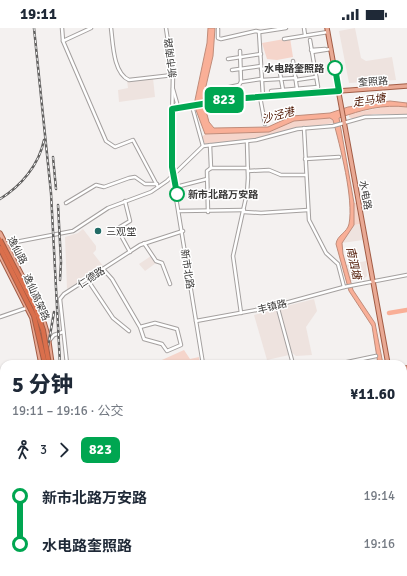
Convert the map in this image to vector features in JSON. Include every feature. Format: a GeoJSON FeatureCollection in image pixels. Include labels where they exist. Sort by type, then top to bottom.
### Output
{"type":"FeatureCollection","features":[{"type":"Feature","properties":{"kind":"highway","name":"逸仙高架路"},"geometry":{"type":"LineString","coordinates":[[0,240],[35,307],[43,330],[50,360]]}},
{"type":"Feature","properties":{"kind":"highway","name":"逸仙高架路"},"geometry":{"type":"LineString","coordinates":[[0,248],[34,316],[44,360]]}},
{"type":"Feature","properties":{"kind":"main road","name":"水电路"},"geometry":{"type":"LineString","coordinates":[[328,30],[387,360]]}},
{"type":"Feature","properties":{"kind":"main road","name":"奎照路"},"geometry":{"type":"LineString","coordinates":[[339,91],[407,86]]}},
{"type":"Feature","properties":{"kind":"main road","name":"逸仙路"},"geometry":{"type":"LineString","coordinates":[[0,233],[37,304],[43,319],[49,341],[51,360]]}},
{"type":"Feature","properties":{"kind":"main road","name":"逸仙路"},"geometry":{"type":"LineString","coordinates":[[0,255],[27,308],[37,338],[41,360]]}},
{"type":"Feature","properties":{"kind":"street"},"geometry":{"type":"LineString","coordinates":[[62,28],[63,41],[106,141],[116,147],[133,140],[158,186]]}},
{"type":"Feature","properties":{"kind":"street"},"geometry":{"type":"LineString","coordinates":[[63,41],[91,28]]}},
{"type":"Feature","properties":{"kind":"street"},"geometry":{"type":"LineString","coordinates":[[111,28],[116,60],[121,73],[125,78],[129,80],[173,75]]}},
{"type":"Feature","properties":{"kind":"street","name":"新市南路"},"geometry":{"type":"LineString","coordinates":[[166,28],[173,75],[173,175]]}},
{"type":"Feature","properties":{"kind":"street"},"geometry":{"type":"LineString","coordinates":[[218,29],[218,38],[221,40],[258,30],[286,28]]}},
{"type":"Feature","properties":{"kind":"street"},"geometry":{"type":"LineString","coordinates":[[304,28],[305,35]]}},
{"type":"Feature","properties":{"kind":"street"},"geometry":{"type":"LineString","coordinates":[[258,30],[261,54],[262,97],[265,124]]}},
{"type":"Feature","properties":{"kind":"street"},"geometry":{"type":"LineString","coordinates":[[284,39],[328,30]]}},
{"type":"Feature","properties":{"kind":"street"},"geometry":{"type":"LineString","coordinates":[[270,91],[317,87],[310,40]]}},
{"type":"Feature","properties":{"kind":"street"},"geometry":{"type":"LineString","coordinates":[[312,51],[323,48],[331,48]]}},
{"type":"Feature","properties":{"kind":"street"},"geometry":{"type":"LineString","coordinates":[[240,51],[241,82]]}},
{"type":"Feature","properties":{"kind":"street"},"geometry":{"type":"LineString","coordinates":[[228,59],[261,54]]}},
{"type":"Feature","properties":{"kind":"street"},"geometry":{"type":"LineString","coordinates":[[293,61],[297,89]]}},
{"type":"Feature","properties":{"kind":"street"},"geometry":{"type":"LineString","coordinates":[[232,70],[261,68],[315,68]]}},
{"type":"Feature","properties":{"kind":"street"},"geometry":{"type":"LineString","coordinates":[[279,68],[283,90]]}},
{"type":"Feature","properties":{"kind":"street"},"geometry":{"type":"LineString","coordinates":[[224,88],[239,85],[241,82],[316,77]]}},
{"type":"Feature","properties":{"kind":"street","name":"奎照路"},"geometry":{"type":"LineString","coordinates":[[172,109],[262,97],[339,91]]}},
{"type":"Feature","properties":{"kind":"street"},"geometry":{"type":"LineString","coordinates":[[193,106],[203,146]]}},
{"type":"Feature","properties":{"kind":"street"},"geometry":{"type":"LineString","coordinates":[[0,245],[73,232],[108,208],[147,194],[173,175],[203,146],[247,142],[304,128],[333,126],[365,117],[407,116]]}},
{"type":"Feature","properties":{"kind":"street"},"geometry":{"type":"LineString","coordinates":[[304,128],[308,220],[326,253],[338,264],[345,286]]}},
{"type":"Feature","properties":{"kind":"street"},"geometry":{"type":"LineString","coordinates":[[241,313],[233,256],[244,211],[248,184],[247,142]]}},
{"type":"Feature","properties":{"kind":"street"},"geometry":{"type":"LineString","coordinates":[[208,212],[207,171],[211,168],[210,145]]}},
{"type":"Feature","properties":{"kind":"street"},"geometry":{"type":"LineString","coordinates":[[305,159],[339,157]]}},
{"type":"Feature","properties":{"kind":"street"},"geometry":{"type":"LineString","coordinates":[[211,168],[269,170],[281,175],[306,175]]}},
{"type":"Feature","properties":{"kind":"street","name":"新市北路"},"geometry":{"type":"LineString","coordinates":[[173,175],[180,211],[202,360]]}},
{"type":"Feature","properties":{"kind":"street"},"geometry":{"type":"LineString","coordinates":[[66,203],[96,185],[104,187],[129,178],[135,177],[145,184],[158,186]]}},
{"type":"Feature","properties":{"kind":"street"},"geometry":{"type":"LineString","coordinates":[[176,187],[207,180]]}},
{"type":"Feature","properties":{"kind":"street"},"geometry":{"type":"LineString","coordinates":[[125,201],[130,221],[118,230],[130,252]]}},
{"type":"Feature","properties":{"kind":"street"},"geometry":{"type":"LineString","coordinates":[[180,211],[244,211],[261,213],[308,210]]}},
{"type":"Feature","properties":{"kind":"street","name":"仁德路"},"geometry":{"type":"LineString","coordinates":[[66,360],[60,299],[64,294],[144,243],[183,231]]}},
{"type":"Feature","properties":{"kind":"street"},"geometry":{"type":"LineString","coordinates":[[144,243],[156,261],[162,263],[170,284]]}},
{"type":"Feature","properties":{"kind":"street"},"geometry":{"type":"LineString","coordinates":[[103,269],[112,279],[140,326],[144,339],[162,344],[167,351],[181,344],[178,329],[155,322],[140,326]]}},
{"type":"Feature","properties":{"kind":"street"},"geometry":{"type":"LineString","coordinates":[[373,280],[407,275]]}},
{"type":"Feature","properties":{"kind":"street"},"geometry":{"type":"LineString","coordinates":[[87,279],[113,318],[129,331]]}},
{"type":"Feature","properties":{"kind":"street","name":"丰镇路"},"geometry":{"type":"LineString","coordinates":[[196,321],[277,305],[345,286],[373,280]]}},
{"type":"Feature","properties":{"kind":"street"},"geometry":{"type":"LineString","coordinates":[[0,317],[37,304]]}},
{"type":"Feature","properties":{"kind":"street"},"geometry":{"type":"LineString","coordinates":[[277,305],[292,360]]}},
{"type":"Feature","properties":{"kind":"street"},"geometry":{"type":"LineString","coordinates":[[49,341],[54,334],[63,332]]}},
{"type":"Feature","properties":{"kind":"street"},"geometry":{"type":"LineString","coordinates":[[357,360],[376,356]]}},
{"type":"Feature","properties":{"kind":"shaded area"},"geometry":{"type":"Polygon","coordinates":[[[208,28],[215,28],[213,56],[203,99],[209,122],[214,128],[268,127],[292,116],[330,113],[348,107],[390,101],[407,103],[407,107],[389,106],[372,108],[339,118],[354,203],[354,225],[342,243],[343,254],[353,290],[375,323],[382,360],[377,360],[372,326],[349,291],[336,244],[338,238],[346,230],[349,224],[350,201],[346,172],[333,120],[330,118],[294,121],[269,132],[205,134],[196,110],[195,100],[207,43],[208,28]]]}},
{"type":"Feature","properties":{"kind":"shaded area"},"geometry":{"type":"Polygon","coordinates":[[[355,28],[361,58],[366,61],[392,57],[396,80],[349,83],[339,31],[355,28]]]}},
{"type":"Feature","properties":{"kind":"shaded area"},"geometry":{"type":"Polygon","coordinates":[[[290,38],[293,57],[277,60],[267,59],[262,43],[290,38]]]}},
{"type":"Feature","properties":{"kind":"shaded area"},"geometry":{"type":"Polygon","coordinates":[[[153,78],[155,97],[119,102],[118,90],[128,88],[127,81],[153,78]]]}},
{"type":"Feature","properties":{"kind":"shaded area"},"geometry":{"type":"Polygon","coordinates":[[[390,106],[407,107],[407,114],[374,114],[353,119],[349,117],[349,114],[390,106]]]}},
{"type":"Feature","properties":{"kind":"shaded area"},"geometry":{"type":"Polygon","coordinates":[[[331,118],[334,123],[286,130],[250,140],[205,144],[202,137],[205,134],[269,132],[294,121],[331,118]]]}},
{"type":"Feature","properties":{"kind":"shaded area"},"geometry":{"type":"Polygon","coordinates":[[[354,203],[356,203],[360,224],[354,225],[354,203]]]}},
{"type":"Feature","properties":{"kind":"shaded area"},"geometry":{"type":"Polygon","coordinates":[[[360,224],[363,240],[342,243],[354,225],[360,224]]]}},
{"type":"Feature","properties":{"kind":"shaded area"},"geometry":{"type":"Polygon","coordinates":[[[83,229],[96,246],[96,250],[93,253],[103,266],[67,289],[65,237],[78,233],[83,229]]]}},
{"type":"Feature","properties":{"kind":"shaded area"},"geometry":{"type":"Polygon","coordinates":[[[151,256],[156,263],[145,271],[139,264],[151,256]]]}},
{"type":"Feature","properties":{"kind":"shaded area"},"geometry":{"type":"Polygon","coordinates":[[[366,261],[367,276],[362,280],[351,281],[346,265],[366,261]]]}},
{"type":"Feature","properties":{"kind":"shaded area"},"geometry":{"type":"Polygon","coordinates":[[[314,299],[317,311],[306,327],[312,355],[296,356],[290,351],[279,308],[314,299]]]}},
{"type":"Feature","properties":{"kind":"shaded area"},"geometry":{"type":"Polygon","coordinates":[[[277,309],[289,355],[267,360],[254,315],[277,309]]]}},
{"type":"Feature","properties":{"kind":"shaded area"},"geometry":{"type":"Polygon","coordinates":[[[184,350],[190,359],[199,357],[199,360],[162,360],[184,350]]]}},
{"type":"Feature","properties":{"kind":"waterway"},"geometry":{"type":"LineString","coordinates":[[389,313],[407,310]]}},
{"type":"Feature","properties":{"kind":"railway"},"geometry":{"type":"LineString","coordinates":[[34,28],[51,193],[60,360]]}},
{"type":"Feature","properties":{"kind":"railway"},"geometry":{"type":"LineString","coordinates":[[0,199],[15,188],[28,174],[38,158],[44,140]]}},
{"type":"Feature","properties":{"kind":"railway"},"geometry":{"type":"LineString","coordinates":[[53,157],[56,189]]}},
{"type":"Feature","properties":{"kind":"railway"},"geometry":{"type":"LineString","coordinates":[[58,205],[61,262],[60,280]]}},
{"type":"Feature","properties":{"kind":"railway"},"geometry":{"type":"LineString","coordinates":[[46,360],[54,312]]}},
{"type":"Feature","properties":{"kind":"bus line","name":"823"},"geometry":{"type":"LineString","coordinates":[[177,194],[172,167],[172,109],[232,99],[339,91],[335,68]]}},
{"type":"Feature","properties":{"kind":"place","name":"水电路奎照路"},"geometry":{"type":"Point","coordinates":[335,68]}},
{"type":"Feature","properties":{"kind":"place","name":"新市北路万安路"},"geometry":{"type":"Point","coordinates":[177,194]}},
{"type":"Feature","properties":{"kind":"place","name":"三观堂"},"geometry":{"type":"Point","coordinates":[98,231]}},
{"type":"Feature","properties":{"kind":"water label","name":"走马塘"},"geometry":{"type":"Point","coordinates":[369,100]}},
{"type":"Feature","properties":{"kind":"water label","name":"沙泾港"},"geometry":{"type":"Point","coordinates":[278,115]}},
{"type":"Feature","properties":{"kind":"water label","name":"南泗塘"},"geometry":{"type":"Point","coordinates":[354,263]}}]}
